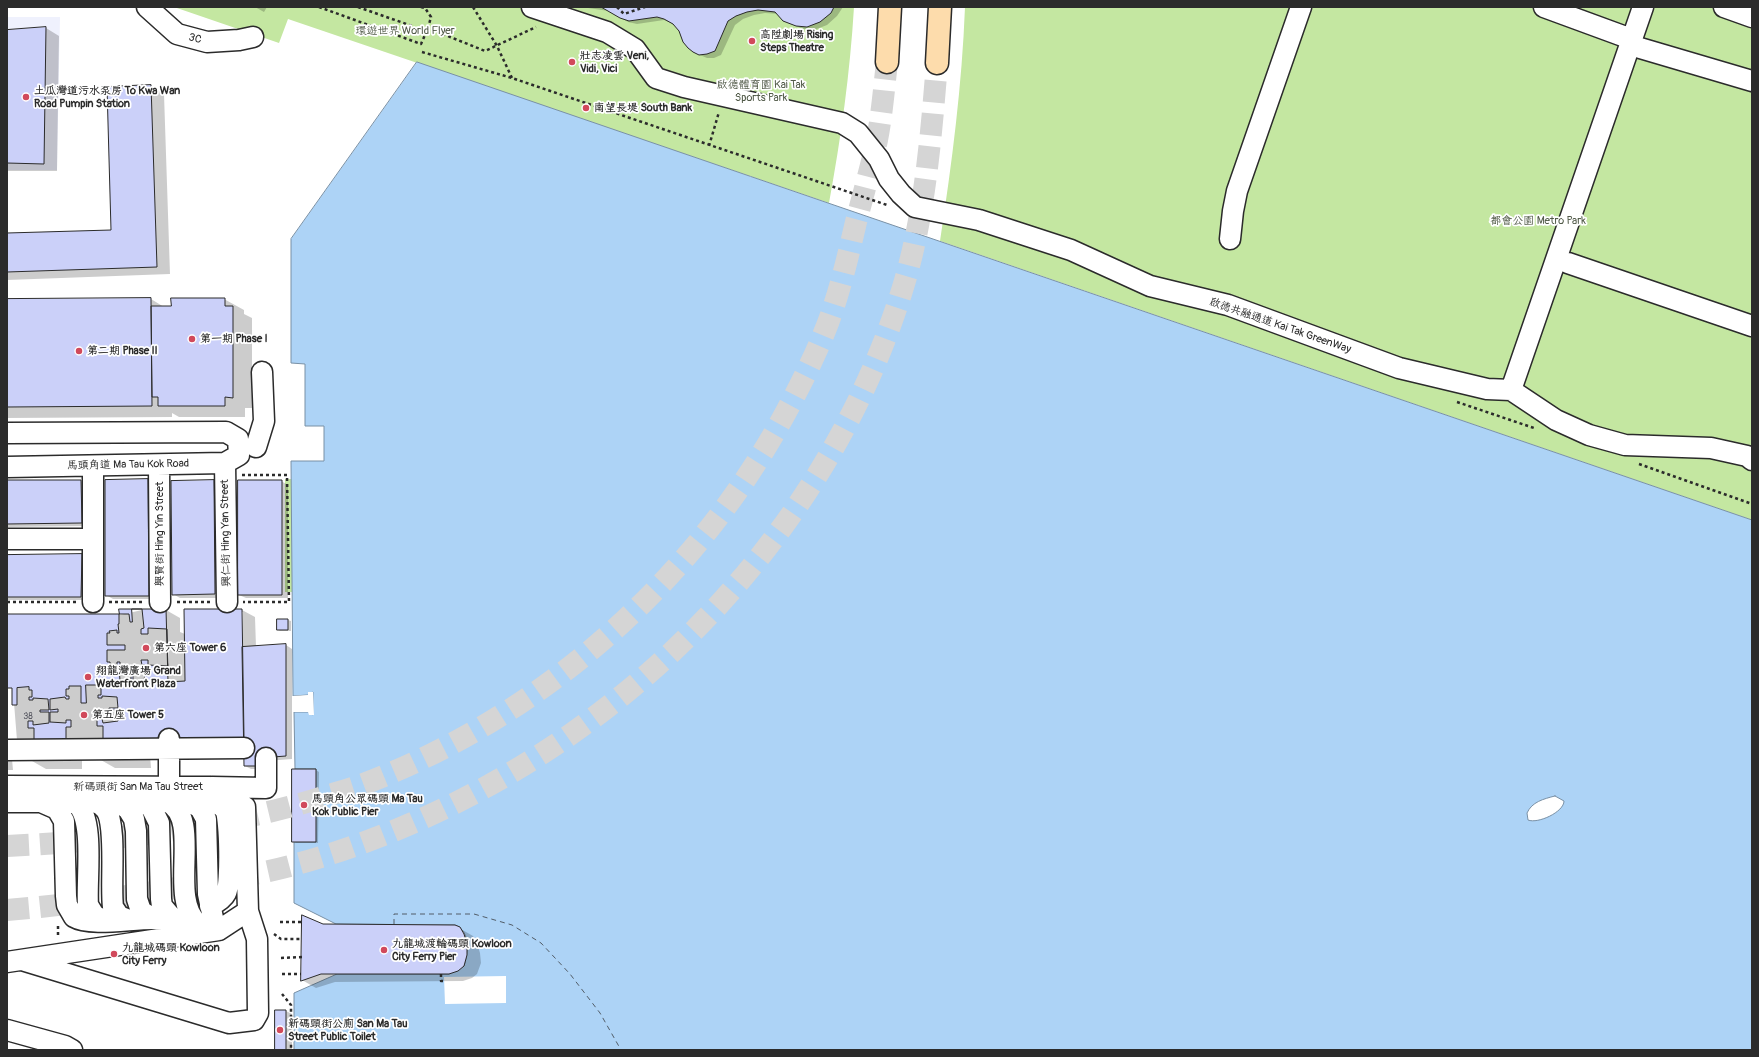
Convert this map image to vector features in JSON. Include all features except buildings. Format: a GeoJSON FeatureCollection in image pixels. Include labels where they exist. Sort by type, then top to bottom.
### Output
{"type":"FeatureCollection","features":[{"type":"Feature","properties":{"kind":"highway"},"geometry":{"type":"LineString","coordinates":[[888,62],[890,7]]}},
{"type":"Feature","properties":{"kind":"highway"},"geometry":{"type":"LineString","coordinates":[[937,63],[940,7]]}},
{"type":"Feature","properties":{"kind":"street","name":"3C"},"geometry":{"type":"LineString","coordinates":[[147,7],[177,34],[207,42],[239,40],[254,37]]}},
{"type":"Feature","properties":{"kind":"street","name":"啟德共融通道 Kai Tak GreenWay"},"geometry":{"type":"LineString","coordinates":[[532,7],[607,32],[635,49],[656,78],[684,87],[842,123],[858,133],[879,159],[889,179],[901,194],[915,206],[979,220],[1071,250],[1150,286],[1228,305],[1399,368],[1487,389],[1511,390]]}},
{"type":"Feature","properties":{"kind":"street"},"geometry":{"type":"LineString","coordinates":[[1230,239],[1237,191],[1300,7]]}},
{"type":"Feature","properties":{"kind":"street"},"geometry":{"type":"LineString","coordinates":[[1544,7],[1623,36]]}},
{"type":"Feature","properties":{"kind":"street"},"geometry":{"type":"LineString","coordinates":[[1643,7],[1511,390],[1556,420],[1588,435],[1625,445],[1670,448],[1711,448],[1747,456],[1752,460]]}},
{"type":"Feature","properties":{"kind":"street"},"geometry":{"type":"LineString","coordinates":[[1724,7],[1752,17]]}},
{"type":"Feature","properties":{"kind":"street"},"geometry":{"type":"LineString","coordinates":[[1640,48],[1752,81]]}},
{"type":"Feature","properties":{"kind":"street"},"geometry":{"type":"LineString","coordinates":[[1568,263],[1752,326]]}},
{"type":"Feature","properties":{"kind":"street"},"geometry":{"type":"LineString","coordinates":[[225,463],[255,447],[264,421],[262,372]]}},
{"type":"Feature","properties":{"kind":"street"},"geometry":{"type":"LineString","coordinates":[[7,433],[226,432],[255,447]]}},
{"type":"Feature","properties":{"kind":"street","name":"馬頭角道 Ma Tau Kok Road"},"geometry":{"type":"LineString","coordinates":[[7,466],[225,463]]}},
{"type":"Feature","properties":{"kind":"street","name":"興仁街 Hing Yan Street"},"geometry":{"type":"LineString","coordinates":[[225,463],[226,602]]}},
{"type":"Feature","properties":{"kind":"street","name":"興賢街 Hing Yin Street"},"geometry":{"type":"LineString","coordinates":[[159,465],[160,602]]}},
{"type":"Feature","properties":{"kind":"street"},"geometry":{"type":"LineString","coordinates":[[93,466],[93,602]]}},
{"type":"Feature","properties":{"kind":"street"},"geometry":{"type":"LineString","coordinates":[[7,539],[93,539]]}},
{"type":"Feature","properties":{"kind":"street"},"geometry":{"type":"LineString","coordinates":[[7,750],[169,744],[244,748]]}},
{"type":"Feature","properties":{"kind":"street"},"geometry":{"type":"LineString","coordinates":[[169,744],[168,794],[179,810],[183,822],[185,899],[190,915],[198,924]]}},
{"type":"Feature","properties":{"kind":"street"},"geometry":{"type":"LineString","coordinates":[[210,787],[266,788],[266,758]]}},
{"type":"Feature","properties":{"kind":"street","name":"新碼頭街 San Ma Tau Street"},"geometry":{"type":"LineString","coordinates":[[7,786],[168,794],[210,787],[245,807],[248,911]]}},
{"type":"Feature","properties":{"kind":"street"},"geometry":{"type":"LineString","coordinates":[[7,802],[141,802],[168,794],[190,802],[200,808],[206,819],[208,894],[210,906],[219,930]]}},
{"type":"Feature","properties":{"kind":"street"},"geometry":{"type":"LineString","coordinates":[[41,802],[57,809],[64,821],[66,896],[70,911],[74,917],[79,920],[105,921],[163,919],[198,924],[219,930]]}},
{"type":"Feature","properties":{"kind":"street"},"geometry":{"type":"LineString","coordinates":[[67,802],[80,807],[84,817],[88,835],[88,905],[94,915],[105,921]]}},
{"type":"Feature","properties":{"kind":"street"},"geometry":{"type":"LineString","coordinates":[[94,802],[102,806],[107,811],[111,825],[113,907],[119,916],[129,920]]}},
{"type":"Feature","properties":{"kind":"street"},"geometry":{"type":"LineString","coordinates":[[117,802],[128,809],[134,819],[136,831],[137,899],[141,911],[163,919]]}},
{"type":"Feature","properties":{"kind":"street"},"geometry":{"type":"LineString","coordinates":[[141,802],[151,807],[159,823],[161,899],[164,910],[163,919]]}},
{"type":"Feature","properties":{"kind":"street"},"geometry":{"type":"LineString","coordinates":[[14,961],[219,930],[248,911],[257,939],[258,1013],[254,1020]]}},
{"type":"Feature","properties":{"kind":"street"},"geometry":{"type":"LineString","coordinates":[[52,955],[254,1020]]}},
{"type":"Feature","properties":{"kind":"street"},"geometry":{"type":"LineString","coordinates":[[14,961],[229,1023],[254,1020]]}},
{"type":"Feature","properties":{"kind":"street"},"geometry":{"type":"LineString","coordinates":[[15,1038],[65,1046],[72,1050]]}},
{"type":"Feature","properties":{"kind":"path"},"geometry":{"type":"LineString","coordinates":[[319,7],[421,44],[431,17],[425,8],[421,7]]}},
{"type":"Feature","properties":{"kind":"path"},"geometry":{"type":"LineString","coordinates":[[358,7],[412,26]]}},
{"type":"Feature","properties":{"kind":"path"},"geometry":{"type":"LineString","coordinates":[[473,7],[497,46],[512,78]]}},
{"type":"Feature","properties":{"kind":"path"},"geometry":{"type":"LineString","coordinates":[[617,7],[624,14],[645,7]]}},
{"type":"Feature","properties":{"kind":"path"},"geometry":{"type":"LineString","coordinates":[[428,28],[485,51],[558,16]]}},
{"type":"Feature","properties":{"kind":"path"},"geometry":{"type":"LineString","coordinates":[[422,52],[512,78],[832,187]]}},
{"type":"Feature","properties":{"kind":"path"},"geometry":{"type":"LineString","coordinates":[[709,146],[724,95]]}},
{"type":"Feature","properties":{"kind":"path"},"geometry":{"type":"LineString","coordinates":[[287,475],[289,602]]}},
{"type":"Feature","properties":{"kind":"path"},"geometry":{"type":"LineString","coordinates":[[280,922],[302,922]]}},
{"type":"Feature","properties":{"kind":"path"},"geometry":{"type":"LineString","coordinates":[[271,932],[281,939],[302,939]]}},
{"type":"Feature","properties":{"kind":"path"},"geometry":{"type":"LineString","coordinates":[[281,958],[302,957]]}},
{"type":"Feature","properties":{"kind":"path"},"geometry":{"type":"LineString","coordinates":[[282,974],[301,974]]}},
{"type":"Feature","properties":{"kind":"path"},"geometry":{"type":"LineString","coordinates":[[440,974],[440,981],[444,981]]}},
{"type":"Feature","properties":{"kind":"path"},"geometry":{"type":"LineString","coordinates":[[282,994],[291,1005],[291,1050]]}},
{"type":"Feature","properties":{"kind":"shaded area","name":"土瓜灣道污水泵房 To Kwa Wan Road Pumpin Station"},"geometry":{"type":"Polygon","coordinates":[[[7,17],[60,17],[57,170],[7,170],[7,17]]]}},
{"type":"Feature","properties":{"kind":"green space","name":"啟德體育園 Kai Tak Sports Park"},"geometry":{"type":"Polygon","coordinates":[[[174,7],[854,7],[844,105],[829,203],[288,19],[279,43],[174,7]]]}},
{"type":"Feature","properties":{"kind":"green space","name":"都會公園 Metro Park"},"geometry":{"type":"Polygon","coordinates":[[[965,7],[1752,7],[1752,520],[940,241],[956,124],[962,66],[965,7]]]}},
{"type":"Feature","properties":{"kind":"green space"},"geometry":{"type":"Polygon","coordinates":[[[285,479],[292,479],[292,592],[285,592],[285,479]]]}},
{"type":"Feature","properties":{"kind":"water"},"geometry":{"type":"Polygon","coordinates":[[[417,62],[1752,520],[1752,1050],[294,1050],[294,993],[337,974],[449,974],[464,966],[467,955],[467,943],[464,932],[455,925],[336,924],[294,903],[294,842],[316,769],[295,769],[294,712],[309,712],[313,715],[313,692],[308,695],[293,696],[291,461],[324,461],[324,426],[305,426],[305,364],[291,363],[291,239],[417,62]],[[1555,796],[1538,802],[1529,809],[1527,813],[1528,820],[1532,821],[1544,819],[1550,816],[1560,809],[1564,801],[1555,796]]]}},
{"type":"Feature","properties":{"kind":"pier"},"geometry":{"type":"Polygon","coordinates":[[[308,692],[313,692],[314,715],[309,715],[308,712],[294,712],[294,710],[309,710],[312,713],[311,694],[309,697],[293,698],[293,696],[308,695],[308,692]]]}},
{"type":"Feature","properties":{"kind":"pier"},"geometry":{"type":"Polygon","coordinates":[[[506,976],[506,1003],[445,1004],[444,977],[506,976]]]}},
{"type":"Feature","properties":{"kind":"ferry route"},"geometry":{"type":"LineString","coordinates":[[394,924],[394,914],[474,914],[512,925],[541,943],[570,974],[600,1013],[621,1050]]}},
{"type":"Feature","properties":{"kind":"tunnel"},"geometry":{"type":"LineString","coordinates":[[7,846],[86,841],[202,826],[279,809],[361,785],[427,756],[491,722],[551,682],[607,636],[659,586],[707,532],[749,474],[786,412],[808,369],[828,323],[844,273],[877,140],[882,111],[887,62]]}},
{"type":"Feature","properties":{"kind":"tunnel"},"geometry":{"type":"LineString","coordinates":[[7,910],[120,897],[256,874],[297,864],[400,828],[498,780],[590,720],[674,650],[749,570],[813,482],[865,386],[904,284],[911,257],[926,175],[937,63]]}},
{"type":"Feature","properties":{"kind":"place","name":"高陞劇場 Rising Steps Theatre"},"geometry":{"type":"Point","coordinates":[752,41]}},
{"type":"Feature","properties":{"kind":"place","name":"壯志凌雲 Veni, Vidi, Vici"},"geometry":{"type":"Point","coordinates":[572,62]}},
{"type":"Feature","properties":{"kind":"place","name":"土瓜灣道污水泵房 To Kwa Wan Road Pumpin Station"},"geometry":{"type":"Point","coordinates":[26,97]}},
{"type":"Feature","properties":{"kind":"place","name":"南望長堤 South Bank"},"geometry":{"type":"Point","coordinates":[586,108]}},
{"type":"Feature","properties":{"kind":"place","name":"第一期 Phase I"},"geometry":{"type":"Point","coordinates":[192,339]}},
{"type":"Feature","properties":{"kind":"place","name":"第二期 Phase II"},"geometry":{"type":"Point","coordinates":[79,351]}},
{"type":"Feature","properties":{"kind":"place","name":"第六座 Tower 6"},"geometry":{"type":"Point","coordinates":[146,648]}},
{"type":"Feature","properties":{"kind":"place","name":"翔龍灣廣場 Grand Waterfront Plaza"},"geometry":{"type":"Point","coordinates":[88,677]}},
{"type":"Feature","properties":{"kind":"place","name":"第五座 Tower 5"},"geometry":{"type":"Point","coordinates":[84,715]}},
{"type":"Feature","properties":{"kind":"place","name":"馬頭角公眾碼頭 Ma Tau Kok Public Pier"},"geometry":{"type":"Point","coordinates":[304,805]}},
{"type":"Feature","properties":{"kind":"place","name":"九龍城渡輪碼頭 Kowloon City Ferry Pier"},"geometry":{"type":"Point","coordinates":[384,950]}},
{"type":"Feature","properties":{"kind":"place","name":"九龍城碼頭 Kowloon City Ferry"},"geometry":{"type":"Point","coordinates":[114,954]}},
{"type":"Feature","properties":{"kind":"place","name":"新碼頭街公廁 San Ma Tau Street Public Toilet"},"geometry":{"type":"Point","coordinates":[280,1030]}},
{"type":"Feature","properties":{"kind":"park label","name":"環遊世界 World Flyer"},"geometry":{"type":"Point","coordinates":[405,31]}}]}
